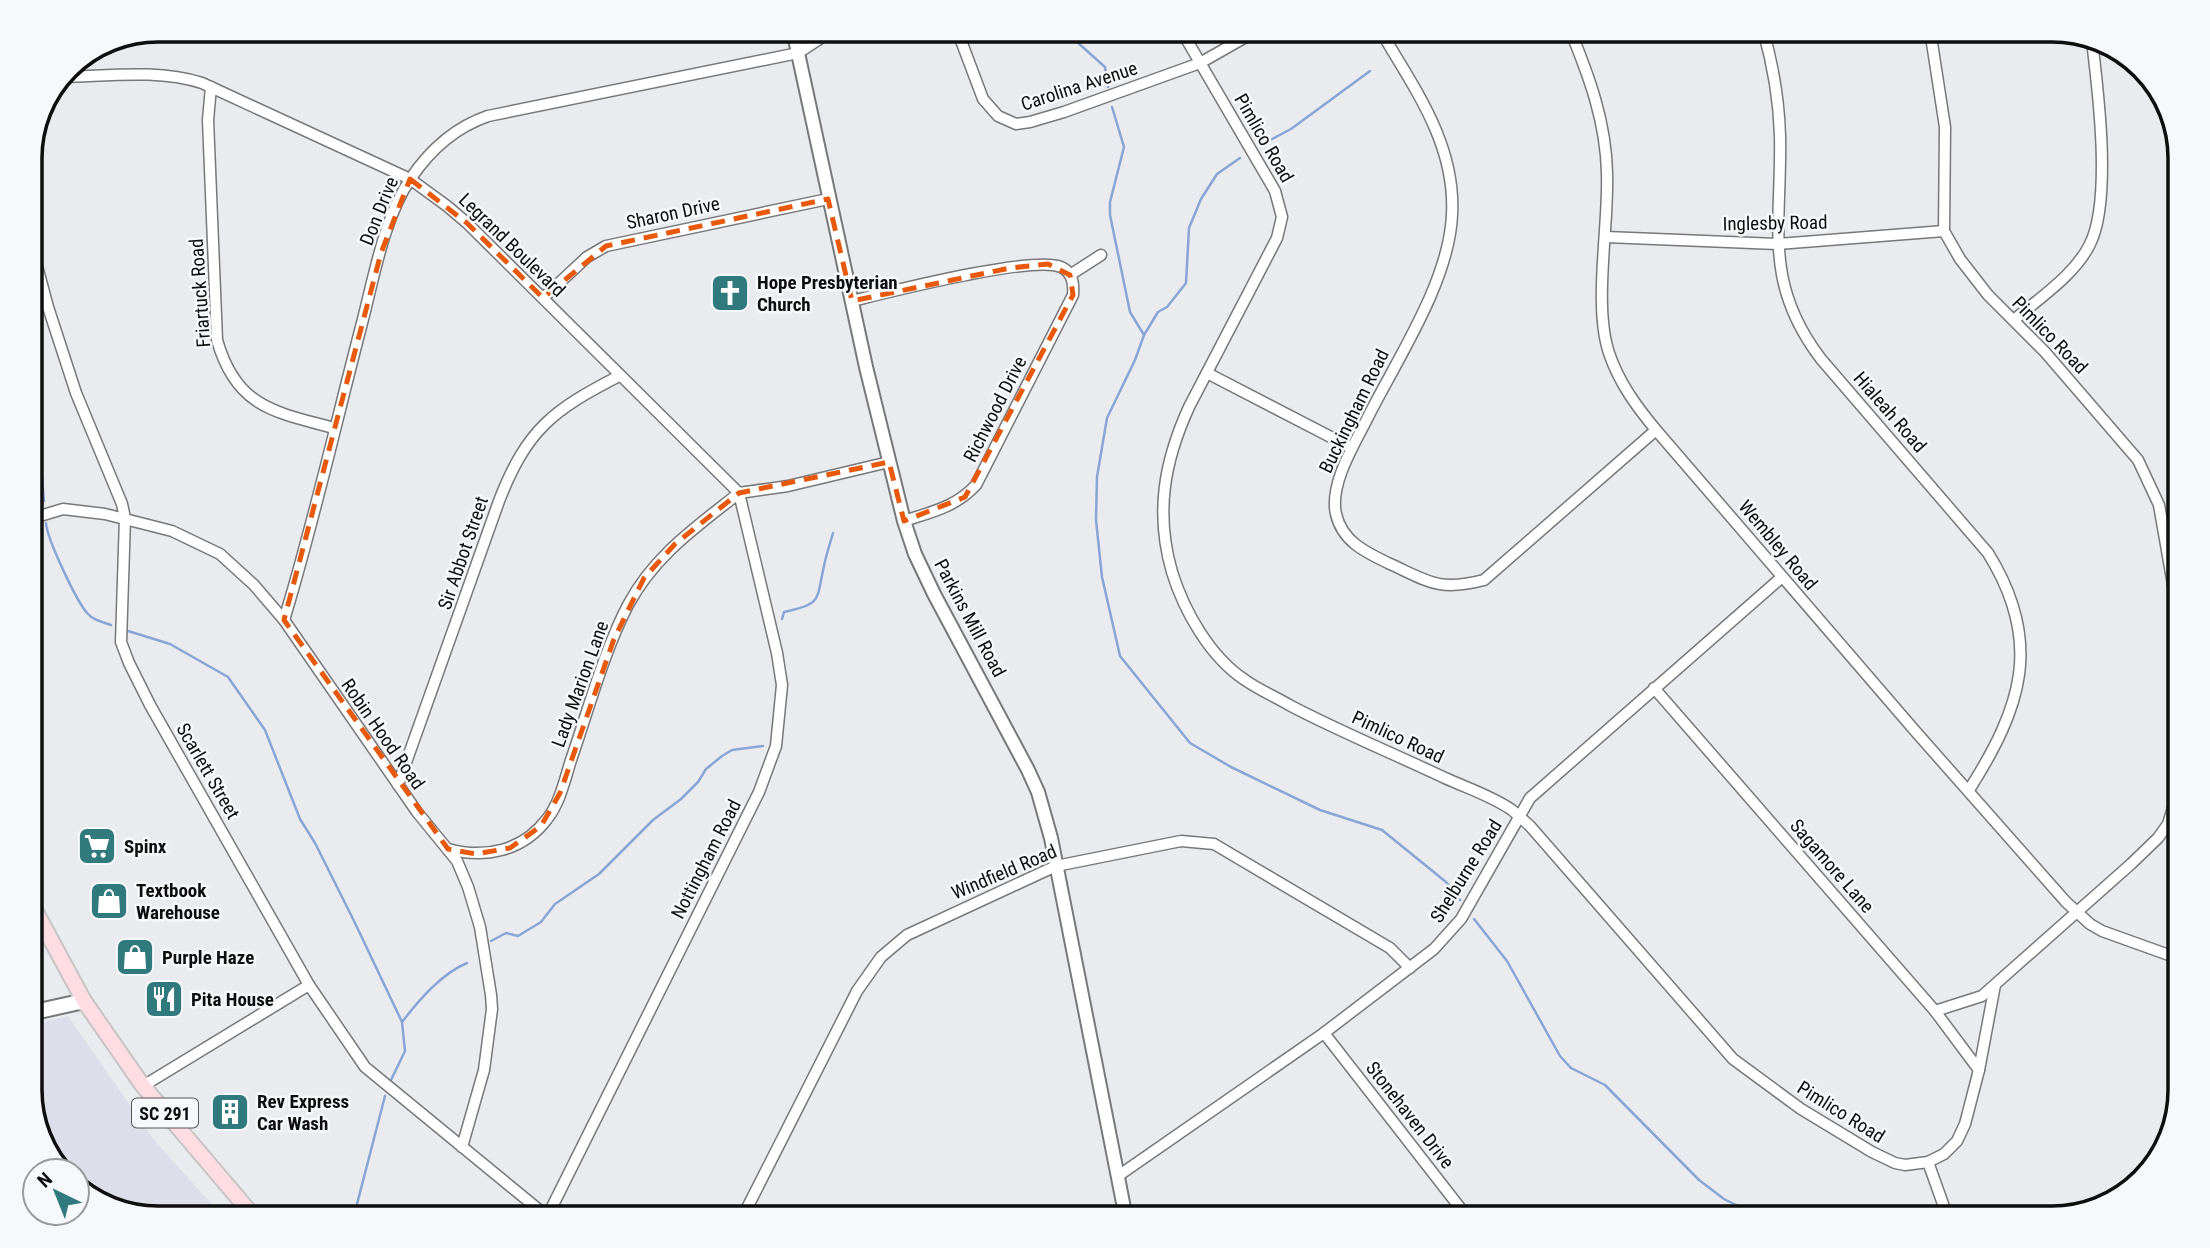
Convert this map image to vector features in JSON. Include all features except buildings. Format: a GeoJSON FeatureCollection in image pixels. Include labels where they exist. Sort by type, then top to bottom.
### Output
{"type":"FeatureCollection","features":[{"type":"Feature","properties":{"kind":"main road","name":"SC 291"},"geometry":{"type":"LineString","coordinates":[[42,923],[84,1001],[143,1086],[244,1206]]}},
{"type":"Feature","properties":{"kind":"main road"},"geometry":{"type":"LineString","coordinates":[[42,1010],[84,1001]]}},
{"type":"Feature","properties":{"kind":"street","name":"Parkins Mill Road"},"geometry":{"type":"LineString","coordinates":[[796,42],[828,199],[904,520],[915,554],[934,594],[1028,770],[1038,792],[1051,838],[1124,1206]]}},
{"type":"Feature","properties":{"kind":"street","name":"Don Drive"},"geometry":{"type":"LineString","coordinates":[[284,620],[380,253],[394,212],[410,179],[450,135],[469,122],[488,116],[798,53],[815,42]]}},
{"type":"Feature","properties":{"kind":"street","name":"Carolina Avenue"},"geometry":{"type":"LineString","coordinates":[[962,42],[983,99],[998,116],[1016,124],[1065,112],[1200,63],[1237,42]]}},
{"type":"Feature","properties":{"kind":"street","name":"Pimlico Road"},"geometry":{"type":"LineString","coordinates":[[1188,42],[1275,191],[1282,217],[1277,238],[1177,434],[1167,467],[1163,497],[1167,556],[1177,589],[1199,630],[1222,660],[1244,680],[1312,717],[1504,805],[1520,817],[1733,1059],[1801,1109],[1871,1153],[1905,1165],[1928,1162]]}},
{"type":"Feature","properties":{"kind":"street","name":"Buckingham Road"},"geometry":{"type":"LineString","coordinates":[[1387,42],[1440,137],[1452,190],[1452,214],[1446,253],[1432,292],[1352,448],[1337,485],[1336,514],[1348,538],[1368,554],[1439,586],[1451,587],[1484,580],[1656,430]]}},
{"type":"Feature","properties":{"kind":"street","name":"Wembley Road"},"geometry":{"type":"LineString","coordinates":[[1575,42],[1591,81],[1605,143],[1605,335],[1609,353],[1632,399],[1782,577],[2076,911],[2102,931],[2168,955]]}},
{"type":"Feature","properties":{"kind":"street","name":"Hialeah Road"},"geometry":{"type":"LineString","coordinates":[[1766,42],[1775,82],[1780,137],[1777,244],[1791,308],[1808,342],[1988,553],[2009,595],[2020,639],[2016,694],[1999,740],[1969,790]]}},
{"type":"Feature","properties":{"kind":"street"},"geometry":{"type":"LineString","coordinates":[[1932,42],[1945,127],[1944,231]]}},
{"type":"Feature","properties":{"kind":"street"},"geometry":{"type":"LineString","coordinates":[[2014,320],[2077,263],[2091,243],[2094,233],[2102,169],[2093,50]]}},
{"type":"Feature","properties":{"kind":"street","name":"Legrand Boulevard"},"geometry":{"type":"LineString","coordinates":[[77,77],[168,75],[187,78],[410,179],[467,223],[739,493]]}},
{"type":"Feature","properties":{"kind":"street","name":"Friartuck Road"},"geometry":{"type":"LineString","coordinates":[[211,87],[208,120],[217,340],[225,366],[239,386],[262,405],[279,413],[334,428]]}},
{"type":"Feature","properties":{"kind":"street","name":"Sharon Drive"},"geometry":{"type":"LineString","coordinates":[[543,298],[587,257],[606,246],[828,199]]}},
{"type":"Feature","properties":{"kind":"street","name":"Pimlico Road"},"geometry":{"type":"LineString","coordinates":[[1944,231],[1976,280],[2124,441],[2146,474],[2159,505],[2168,556]]}},
{"type":"Feature","properties":{"kind":"street","name":"Inglesby Road"},"geometry":{"type":"LineString","coordinates":[[1606,237],[1777,244],[1944,231]]}},
{"type":"Feature","properties":{"kind":"street"},"geometry":{"type":"LineString","coordinates":[[852,301],[1010,268],[1048,264],[1062,268],[1070,275],[1101,255]]}},
{"type":"Feature","properties":{"kind":"street","name":"Richwood Drive"},"geometry":{"type":"LineString","coordinates":[[904,520],[953,505],[976,485],[1073,295],[1074,286],[1070,275]]}},
{"type":"Feature","properties":{"kind":"street","name":"Scarlett Street"},"geometry":{"type":"LineString","coordinates":[[42,285],[76,393],[118,492],[125,518],[121,635],[124,650],[150,705],[309,985],[365,1067],[534,1206]]}},
{"type":"Feature","properties":{"kind":"street"},"geometry":{"type":"LineString","coordinates":[[1207,373],[1352,448]]}},
{"type":"Feature","properties":{"kind":"street","name":"Sir Abbot Street"},"geometry":{"type":"LineString","coordinates":[[398,785],[499,501],[518,457],[553,415],[573,400],[619,376]]}},
{"type":"Feature","properties":{"kind":"street"},"geometry":{"type":"LineString","coordinates":[[739,493],[788,486],[889,462]]}},
{"type":"Feature","properties":{"kind":"street","name":"Lady Marion Lane"},"geometry":{"type":"LineString","coordinates":[[448,849],[476,854],[510,848],[531,836],[549,818],[627,607],[644,578],[675,544],[739,493]]}},
{"type":"Feature","properties":{"kind":"street","name":"Nottingham Road"},"geometry":{"type":"LineString","coordinates":[[553,1206],[759,792],[776,746],[781,707],[780,674],[739,493]]}},
{"type":"Feature","properties":{"kind":"street","name":"Robin Hood Road"},"geometry":{"type":"LineString","coordinates":[[42,515],[63,509],[125,518],[172,531],[220,554],[254,585],[284,620],[417,813],[463,871],[480,927],[491,995],[489,1043],[484,1070],[462,1147]]}},
{"type":"Feature","properties":{"kind":"street","name":"Shelburne Road"},"geometry":{"type":"LineString","coordinates":[[1118,1176],[1324,1033],[1446,937],[1461,919],[1530,798],[1782,577]]}},
{"type":"Feature","properties":{"kind":"street","name":"Sagamore Lane"},"geometry":{"type":"LineString","coordinates":[[1654,688],[1935,1011],[1979,1070]]}},
{"type":"Feature","properties":{"kind":"street"},"geometry":{"type":"LineString","coordinates":[[1935,1011],[1974,1000],[1995,985],[2131,864],[2158,838],[2168,824]]}},
{"type":"Feature","properties":{"kind":"street","name":"Windfield Road"},"geometry":{"type":"LineString","coordinates":[[748,1206],[844,1013],[881,957],[907,935],[1056,866],[1181,841],[1214,844],[1390,948],[1410,968]]}},
{"type":"Feature","properties":{"kind":"street"},"geometry":{"type":"LineString","coordinates":[[143,1086],[309,985]]}},
{"type":"Feature","properties":{"kind":"street"},"geometry":{"type":"LineString","coordinates":[[1944,1206],[1928,1162],[1944,1154],[1957,1141],[1965,1124],[1979,1070],[1995,985]]}},
{"type":"Feature","properties":{"kind":"street","name":"Stonehaven Drive"},"geometry":{"type":"LineString","coordinates":[[1324,1033],[1459,1206]]}},
{"type":"Feature","properties":{"kind":"highlighted area"},"geometry":{"type":"Polygon","coordinates":[[[410,179],[467,223],[543,298],[606,246],[828,199],[852,301],[1010,268],[1048,264],[1070,275],[1073,295],[965,497],[904,521],[889,462],[739,493],[675,544],[644,578],[614,639],[560,793],[541,826],[510,848],[476,854],[448,849],[284,620],[381,253],[410,179]]]}},
{"type":"Feature","properties":{"kind":"shaded area"},"geometry":{"type":"Polygon","coordinates":[[[68,1016],[154,1140],[213,1206],[143,1205],[128,1202],[100,1190],[91,1184],[91,1157],[64,1157],[62,1154],[48,1127],[42,1097],[42,1023],[68,1016]]]}},
{"type":"Feature","properties":{"kind":"waterway"},"geometry":{"type":"LineString","coordinates":[[1077,42],[1105,67],[1108,87]]}},
{"type":"Feature","properties":{"kind":"waterway"},"geometry":{"type":"LineString","coordinates":[[1261,145],[1291,129],[1370,71]]}},
{"type":"Feature","properties":{"kind":"waterway"},"geometry":{"type":"LineString","coordinates":[[1112,107],[1124,147],[1110,202],[1110,215],[1130,312],[1144,335]]}},
{"type":"Feature","properties":{"kind":"waterway"},"geometry":{"type":"LineString","coordinates":[[1240,158],[1217,174],[1201,199],[1189,228],[1186,283],[1167,307],[1158,312],[1144,335],[1107,418],[1097,477],[1096,520],[1102,577],[1120,656],[1190,743],[1231,767],[1320,810],[1382,830],[1446,882],[1460,900]]}},
{"type":"Feature","properties":{"kind":"waterway"},"geometry":{"type":"LineString","coordinates":[[42,477],[44,501]]}},
{"type":"Feature","properties":{"kind":"waterway"},"geometry":{"type":"LineString","coordinates":[[46,523],[69,583],[82,606],[98,621],[111,625]]}},
{"type":"Feature","properties":{"kind":"waterway"},"geometry":{"type":"LineString","coordinates":[[782,619],[784,612],[806,606],[816,599],[833,533]]}},
{"type":"Feature","properties":{"kind":"waterway"},"geometry":{"type":"LineString","coordinates":[[128,631],[170,644],[228,677],[265,730],[300,819],[315,843],[402,1022],[405,1051],[391,1080]]}},
{"type":"Feature","properties":{"kind":"waterway"},"geometry":{"type":"LineString","coordinates":[[491,941],[506,933],[518,936],[541,922],[555,904],[599,874],[653,820],[681,799],[698,782],[706,769],[722,756],[732,750],[763,746]]}},
{"type":"Feature","properties":{"kind":"waterway"},"geometry":{"type":"LineString","coordinates":[[1474,919],[1507,961],[1560,1056],[1571,1068],[1605,1085],[1699,1180],[1738,1206]]}},
{"type":"Feature","properties":{"kind":"waterway"},"geometry":{"type":"LineString","coordinates":[[402,1022],[439,981],[467,963]]}},
{"type":"Feature","properties":{"kind":"waterway"},"geometry":{"type":"LineString","coordinates":[[357,1204],[385,1096]]}},
{"type":"Feature","properties":{"kind":"place","name":"Hope Presbyterian Church"},"geometry":{"type":"Point","coordinates":[730,293]}},
{"type":"Feature","properties":{"kind":"place","name":"Spinx"},"geometry":{"type":"Point","coordinates":[97,846]}},
{"type":"Feature","properties":{"kind":"place","name":"Textbook Warehouse"},"geometry":{"type":"Point","coordinates":[109,901]}},
{"type":"Feature","properties":{"kind":"place","name":"Purple Haze"},"geometry":{"type":"Point","coordinates":[135,957]}},
{"type":"Feature","properties":{"kind":"place","name":"Pita House"},"geometry":{"type":"Point","coordinates":[164,999]}},
{"type":"Feature","properties":{"kind":"place","name":"Rev Express Car Wash"},"geometry":{"type":"Point","coordinates":[230,1112]}}]}
